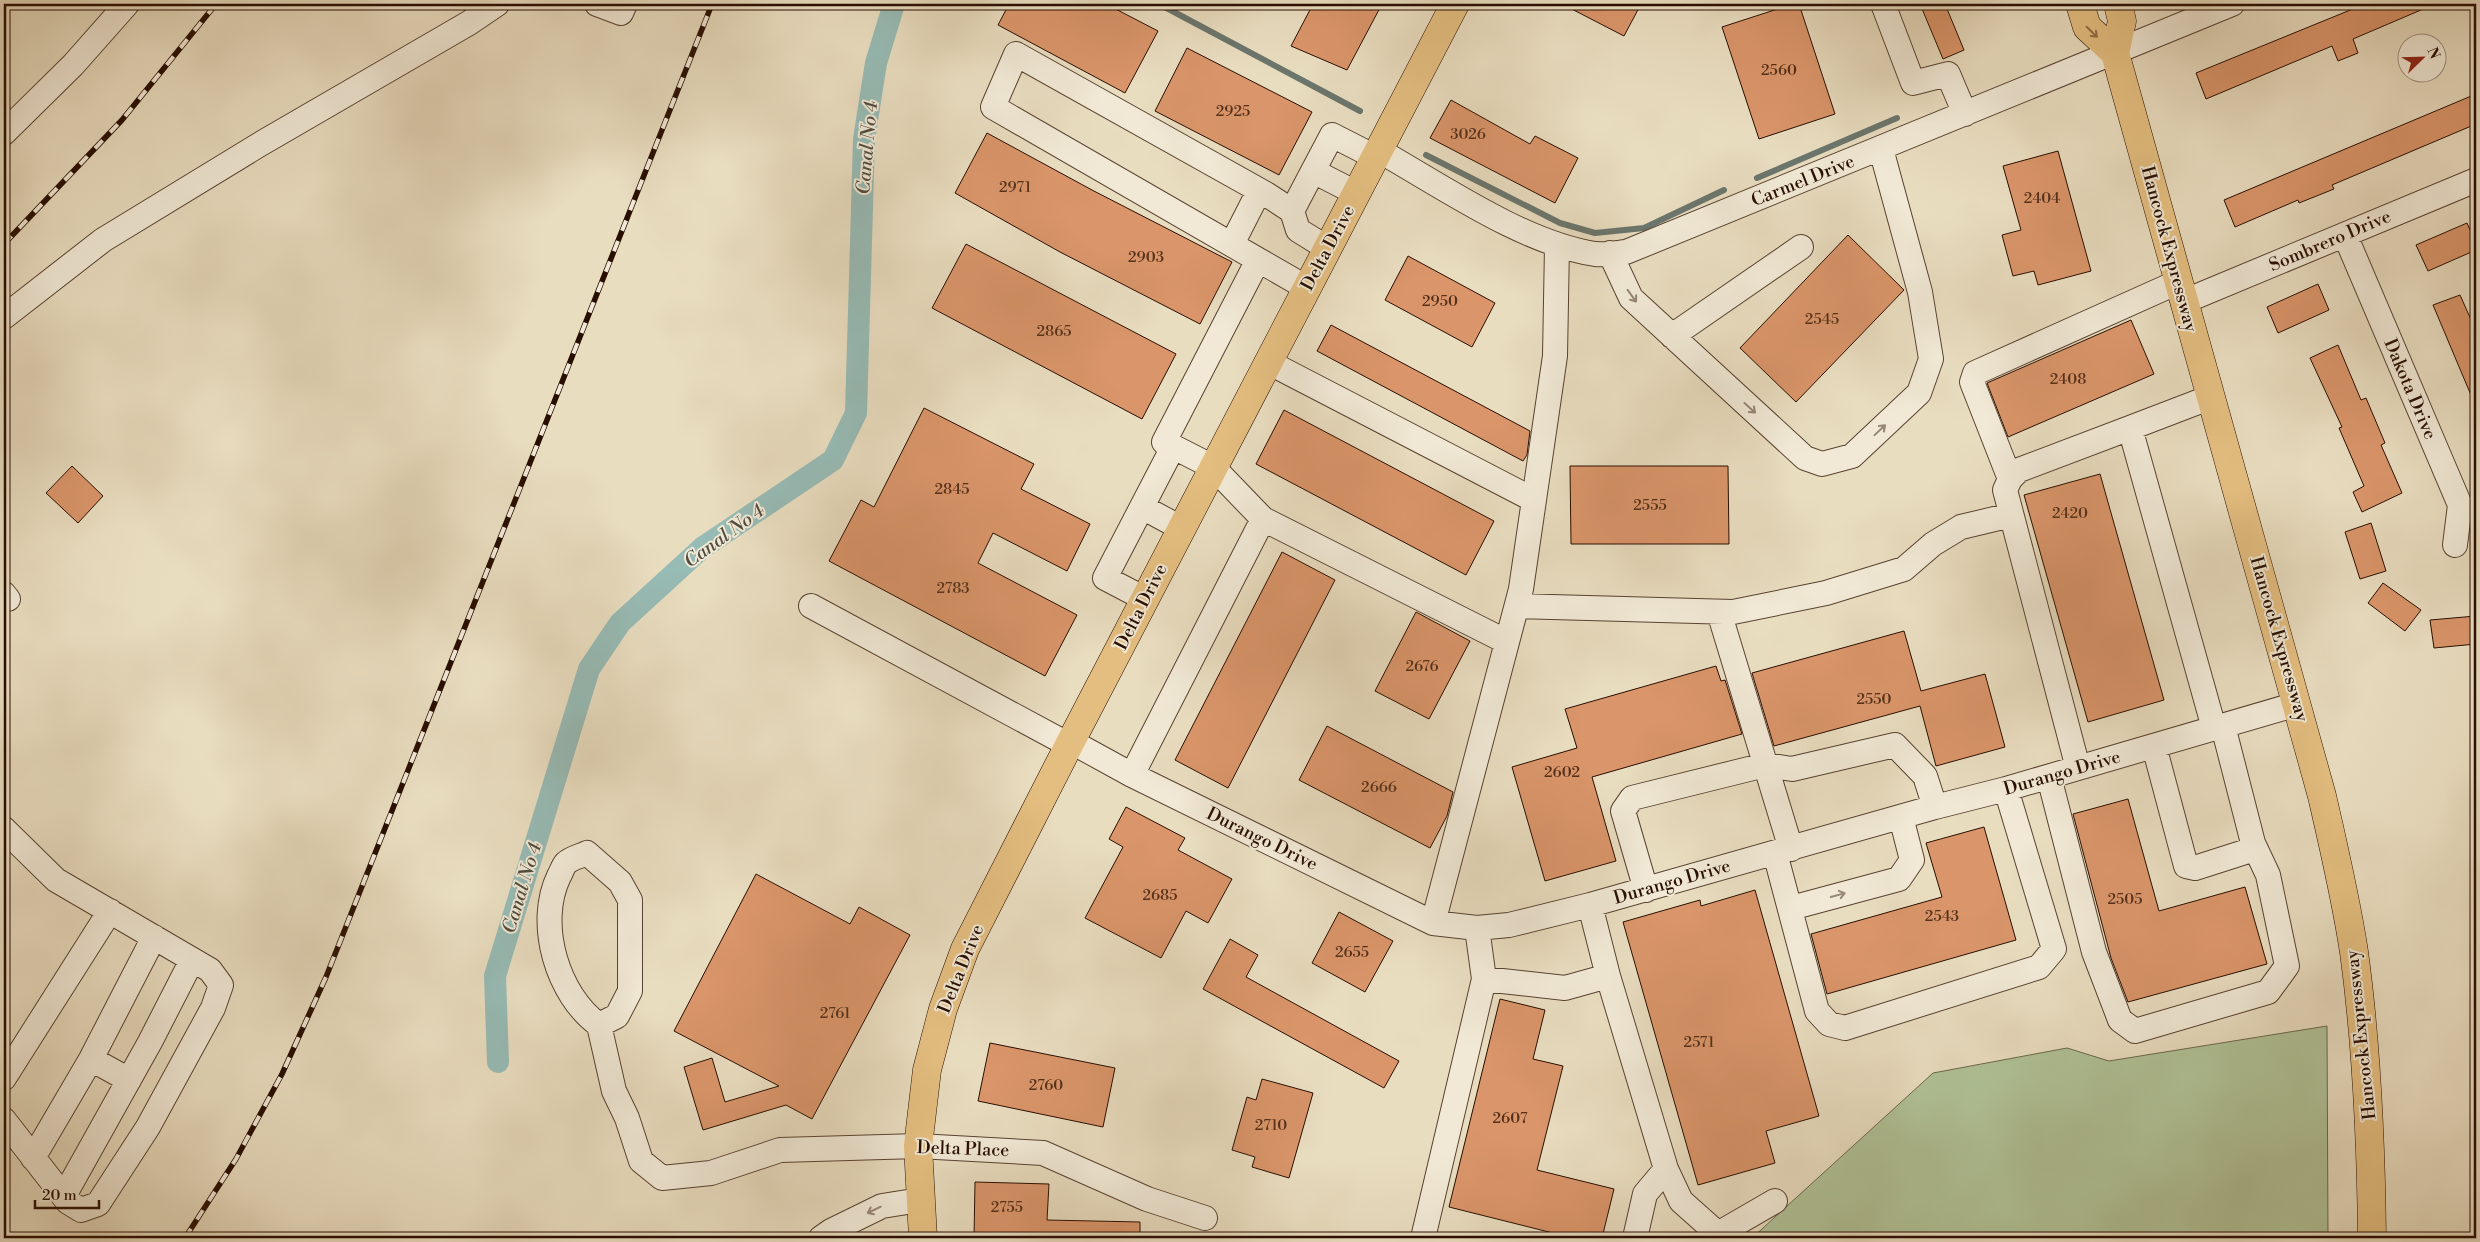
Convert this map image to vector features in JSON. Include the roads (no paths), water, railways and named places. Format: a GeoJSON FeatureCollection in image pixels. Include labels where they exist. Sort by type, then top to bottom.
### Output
{"type":"FeatureCollection","features":[{"type":"Feature","properties":{"kind":"main road","name":"Delta Drive"},"geometry":{"type":"LineString","coordinates":[[923,1238],[918,1146],[927,1070],[943,1009],[965,949],[1181,528],[1455,4]]}},
{"type":"Feature","properties":{"kind":"main road"},"geometry":{"type":"LineString","coordinates":[[2080,4],[2087,27],[2115,53]]}},
{"type":"Feature","properties":{"kind":"main road","name":"Hancock Expressway"},"geometry":{"type":"LineString","coordinates":[[2118,4],[2122,20],[2115,53],[2326,814],[2354,952],[2371,1127],[2372,1238]]}},
{"type":"Feature","properties":{"kind":"street"},"geometry":{"type":"LineString","coordinates":[[4,132],[73,65],[127,4]]}},
{"type":"Feature","properties":{"kind":"street"},"geometry":{"type":"LineString","coordinates":[[4,317],[103,240],[262,143],[469,23],[497,4]]}},
{"type":"Feature","properties":{"kind":"street"},"geometry":{"type":"LineString","coordinates":[[597,4],[621,13],[625,4]]}},
{"type":"Feature","properties":{"kind":"street"},"geometry":{"type":"LineString","coordinates":[[1883,4],[1913,83],[1948,74],[1965,114]]}},
{"type":"Feature","properties":{"kind":"street","name":"Carmel Drive"},"geometry":{"type":"LineString","coordinates":[[1313,171],[1332,135],[1377,154],[1511,225],[1557,246],[1597,254],[1626,252],[1666,238],[2232,4]]}},
{"type":"Feature","properties":{"kind":"street"},"geometry":{"type":"LineString","coordinates":[[1307,288],[993,107],[1016,54],[1292,211],[1298,230],[1327,248]]}},
{"type":"Feature","properties":{"kind":"street"},"geometry":{"type":"LineString","coordinates":[[1610,253],[1631,298],[1805,458],[1822,464],[1852,456],[1919,393],[1931,359],[1920,292],[1881,149]]}},
{"type":"Feature","properties":{"kind":"street"},"geometry":{"type":"LineString","coordinates":[[1292,211],[1313,171],[1356,193]]}},
{"type":"Feature","properties":{"kind":"street","name":"Sombrero Drive"},"geometry":{"type":"LineString","coordinates":[[2010,479],[1972,382],[1974,373],[2181,292],[2345,235],[2476,180]]}},
{"type":"Feature","properties":{"kind":"street"},"geometry":{"type":"LineString","coordinates":[[1232,244],[1259,191]]}},
{"type":"Feature","properties":{"kind":"street","name":"Dakota Drive"},"geometry":{"type":"LineString","coordinates":[[2345,235],[2460,505],[2455,546]]}},
{"type":"Feature","properties":{"kind":"street"},"geometry":{"type":"LineString","coordinates":[[1432,923],[1522,589],[1555,356],[1557,246]]}},
{"type":"Feature","properties":{"kind":"street"},"geometry":{"type":"LineString","coordinates":[[1672,336],[1801,247]]}},
{"type":"Feature","properties":{"kind":"street"},"geometry":{"type":"LineString","coordinates":[[1258,260],[1164,442],[1213,467],[1263,520],[1507,642]]}},
{"type":"Feature","properties":{"kind":"street"},"geometry":{"type":"LineString","coordinates":[[1268,362],[1534,500]]}},
{"type":"Feature","properties":{"kind":"street"},"geometry":{"type":"LineString","coordinates":[[2078,768],[2005,490],[2010,479],[2019,470],[2210,397]]}},
{"type":"Feature","properties":{"kind":"street"},"geometry":{"type":"LineString","coordinates":[[2049,777],[2094,952],[2120,1020],[2135,1031],[2268,992],[2287,966],[2268,875],[2254,843],[2130,428]]}},
{"type":"Feature","properties":{"kind":"street"},"geometry":{"type":"LineString","coordinates":[[1145,599],[1105,578],[1174,447]]}},
{"type":"Feature","properties":{"kind":"street"},"geometry":{"type":"LineString","coordinates":[[1142,507],[1181,528]]}},
{"type":"Feature","properties":{"kind":"street"},"geometry":{"type":"LineString","coordinates":[[1517,606],[1733,612],[1826,594],[1904,569],[1933,544],[1961,527],[2011,515]]}},
{"type":"Feature","properties":{"kind":"street"},"geometry":{"type":"LineString","coordinates":[[1132,775],[1263,520]]}},
{"type":"Feature","properties":{"kind":"street","name":"Durango Drive"},"geometry":{"type":"LineString","coordinates":[[811,606],[1132,775],[1432,923],[1477,928],[1509,925],[1646,890],[1935,807],[2049,777],[2297,704]]}},
{"type":"Feature","properties":{"kind":"street"},"geometry":{"type":"LineString","coordinates":[[1719,612],[1765,765],[1783,851],[1790,908],[1817,1011],[1829,1024],[1845,1028],[2039,967],[2054,949],[2006,789]]}},
{"type":"Feature","properties":{"kind":"street"},"geometry":{"type":"LineString","coordinates":[[1646,890],[1623,811],[1632,798],[1765,765],[1792,769],[1895,744],[1925,776],[1935,807]]}},
{"type":"Feature","properties":{"kind":"street"},"geometry":{"type":"LineString","coordinates":[[2154,746],[2186,866],[2195,868],[2248,851],[2254,843]]}},
{"type":"Feature","properties":{"kind":"street"},"geometry":{"type":"LineString","coordinates":[[1790,908],[1899,879],[1912,860],[1900,817]]}},
{"type":"Feature","properties":{"kind":"street"},"geometry":{"type":"LineString","coordinates":[[4,829],[56,880],[210,970],[221,985],[213,1008],[148,1128],[98,1204],[81,1210],[64,1196],[4,1120]]}},
{"type":"Feature","properties":{"kind":"street"},"geometry":{"type":"LineString","coordinates":[[587,853],[620,882],[630,900],[630,991],[617,1016],[599,1025],[584,1015],[560,973],[549,926],[552,890],[566,863],[587,853]]}},
{"type":"Feature","properties":{"kind":"street"},"geometry":{"type":"LineString","coordinates":[[1590,905],[1608,976],[1666,1169],[1680,1201],[1718,1234],[1775,1201]]}},
{"type":"Feature","properties":{"kind":"street"},"geometry":{"type":"LineString","coordinates":[[7,1064],[110,911]]}},
{"type":"Feature","properties":{"kind":"street"},"geometry":{"type":"LineString","coordinates":[[1423,1238],[1484,979],[1477,928]]}},
{"type":"Feature","properties":{"kind":"street"},"geometry":{"type":"LineString","coordinates":[[33,1158],[91,1060],[154,937]]}},
{"type":"Feature","properties":{"kind":"street"},"geometry":{"type":"LineString","coordinates":[[64,1196],[129,1080],[192,960]]}},
{"type":"Feature","properties":{"kind":"street"},"geometry":{"type":"LineString","coordinates":[[1484,979],[1565,988],[1608,976]]}},
{"type":"Feature","properties":{"kind":"street","name":"Delta Place"},"geometry":{"type":"LineString","coordinates":[[599,1025],[614,1091],[641,1161],[662,1178],[711,1173],[780,1150],[918,1146],[1043,1153],[1147,1199],[1204,1218]]}},
{"type":"Feature","properties":{"kind":"street"},"geometry":{"type":"LineString","coordinates":[[91,1060],[129,1080]]}},
{"type":"Feature","properties":{"kind":"street"},"geometry":{"type":"LineString","coordinates":[[1635,1238],[1645,1194],[1666,1169]]}},
{"type":"Feature","properties":{"kind":"street"},"geometry":{"type":"LineString","coordinates":[[836,1234],[882,1206],[920,1200]]}},
{"type":"Feature","properties":{"kind":"waterway","name":"Canal No 4"},"geometry":{"type":"LineString","coordinates":[[498,1062],[495,976],[589,669],[620,623],[702,548],[833,460],[856,413],[864,139],[876,63],[894,4]]}},
{"type":"Feature","properties":{"kind":"waterway"},"geometry":{"type":"LineString","coordinates":[[1159,4],[1360,111]]}},
{"type":"Feature","properties":{"kind":"waterway"},"geometry":{"type":"LineString","coordinates":[[1757,178],[1897,118]]}},
{"type":"Feature","properties":{"kind":"waterway"},"geometry":{"type":"LineString","coordinates":[[1426,155],[1560,223],[1595,233],[1644,228],[1724,190]]}},
{"type":"Feature","properties":{"kind":"railway"},"geometry":{"type":"LineString","coordinates":[[4,244],[122,120],[216,4]]}},
{"type":"Feature","properties":{"kind":"railway"},"geometry":{"type":"LineString","coordinates":[[185,1238],[236,1159],[282,1074],[326,977],[712,4]]}}]}
